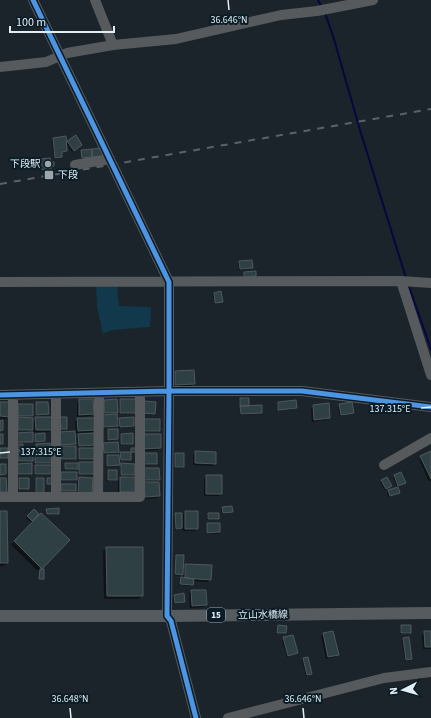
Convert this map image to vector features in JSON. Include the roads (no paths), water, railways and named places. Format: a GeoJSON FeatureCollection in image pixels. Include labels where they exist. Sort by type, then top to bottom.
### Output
{"type":"FeatureCollection","features":[{"type":"Feature","properties":{"kind":"main road","name":"立山水橋線"},"geometry":{"type":"LineString","coordinates":[[0,616],[431,613]]}},
{"type":"Feature","properties":{"kind":"street"},"geometry":{"type":"LineString","coordinates":[[33,0],[169,282],[167,616],[171,621],[196,718]]}},
{"type":"Feature","properties":{"kind":"street"},"geometry":{"type":"LineString","coordinates":[[95,0],[113,45]]}},
{"type":"Feature","properties":{"kind":"street"},"geometry":{"type":"LineString","coordinates":[[0,67],[46,62],[67,53],[113,45],[176,38],[281,15],[318,11],[374,0]]}},
{"type":"Feature","properties":{"kind":"street"},"geometry":{"type":"LineString","coordinates":[[75,165],[110,159]]}},
{"type":"Feature","properties":{"kind":"street"},"geometry":{"type":"LineString","coordinates":[[402,281],[431,374]]}},
{"type":"Feature","properties":{"kind":"street"},"geometry":{"type":"LineString","coordinates":[[0,282],[431,282]]}},
{"type":"Feature","properties":{"kind":"street"},"geometry":{"type":"LineString","coordinates":[[0,395],[169,391],[302,391],[431,407]]}},
{"type":"Feature","properties":{"kind":"street"},"geometry":{"type":"LineString","coordinates":[[0,497],[140,497],[140,392]]}},
{"type":"Feature","properties":{"kind":"street"},"geometry":{"type":"LineString","coordinates":[[98,497],[99,393]]}},
{"type":"Feature","properties":{"kind":"street"},"geometry":{"type":"LineString","coordinates":[[56,394],[56,497]]}},
{"type":"Feature","properties":{"kind":"street"},"geometry":{"type":"LineString","coordinates":[[13,395],[13,497]]}},
{"type":"Feature","properties":{"kind":"street"},"geometry":{"type":"LineString","coordinates":[[384,465],[431,438]]}},
{"type":"Feature","properties":{"kind":"street"},"geometry":{"type":"LineString","coordinates":[[228,718],[384,678],[431,672]]}},
{"type":"Feature","properties":{"kind":"waterway"},"geometry":{"type":"LineString","coordinates":[[318,0],[322,7]]}},
{"type":"Feature","properties":{"kind":"waterway"},"geometry":{"type":"LineString","coordinates":[[325,13],[406,278]]}},
{"type":"Feature","properties":{"kind":"waterway"},"geometry":{"type":"LineString","coordinates":[[408,284],[431,349]]}},
{"type":"Feature","properties":{"kind":"railway"},"geometry":{"type":"LineString","coordinates":[[0,184],[431,109]]}},
{"type":"Feature","properties":{"kind":"place","name":"下段駅"},"geometry":{"type":"Point","coordinates":[48,164]}},
{"type":"Feature","properties":{"kind":"place","name":"下段"},"geometry":{"type":"Point","coordinates":[49,175]}}]}
